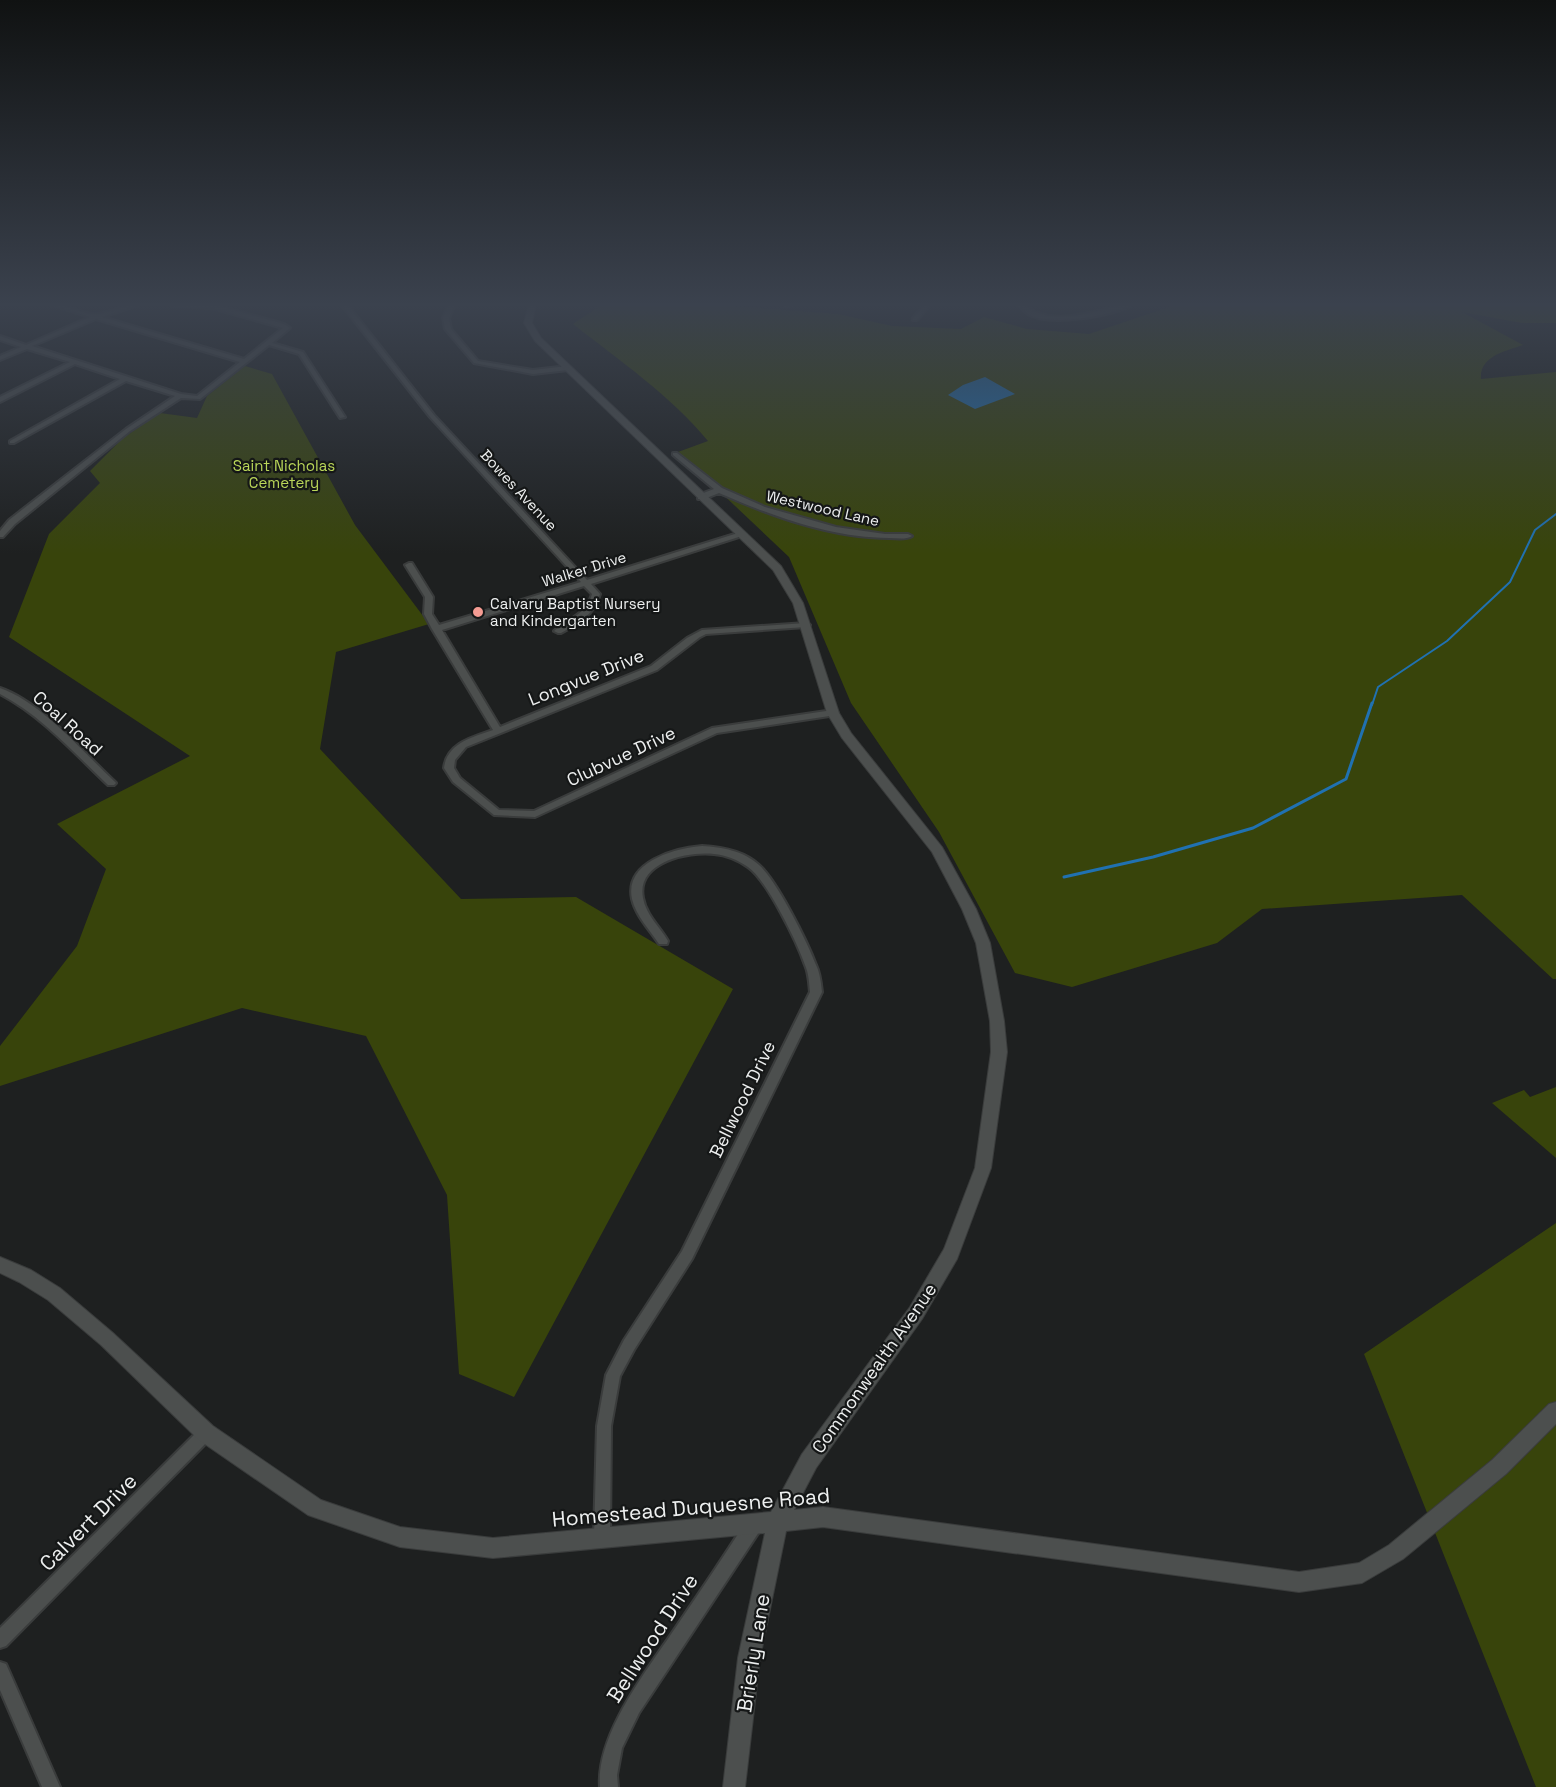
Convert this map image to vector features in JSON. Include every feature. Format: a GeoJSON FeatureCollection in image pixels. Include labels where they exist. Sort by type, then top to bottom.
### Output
{"type":"FeatureCollection","features":[{"type":"Feature","properties":{"kind":"street"},"geometry":{"type":"LineString","coordinates":[[0,400],[25,387]]}},
{"type":"Feature","properties":{"kind":"street"},"geometry":{"type":"LineString","coordinates":[[12,442],[109,387]]}},
{"type":"Feature","properties":{"kind":"street"},"geometry":{"type":"LineString","coordinates":[[154,387],[180,396],[198,398],[212,387]]}},
{"type":"Feature","properties":{"kind":"street"},"geometry":{"type":"LineString","coordinates":[[323,387],[342,417]]}},
{"type":"Feature","properties":{"kind":"street","name":"Bowes Avenue"},"geometry":{"type":"LineString","coordinates":[[410,387],[432,416],[587,582]]}},
{"type":"Feature","properties":{"kind":"street","name":"Commonwealth Avenue"},"geometry":{"type":"LineString","coordinates":[[588,387],[777,568],[798,603],[833,713],[846,735],[936,850],[969,909],[982,943],[997,1021],[999,1052],[983,1168],[951,1253],[916,1313],[809,1461],[778,1520]]}},
{"type":"Feature","properties":{"kind":"street"},"geometry":{"type":"LineString","coordinates":[[0,535],[33,505],[128,430],[180,396]]}},
{"type":"Feature","properties":{"kind":"street","name":"Westwood Lane"},"geometry":{"type":"LineString","coordinates":[[675,454],[719,490],[755,506],[819,524],[880,535],[908,536]]}},
{"type":"Feature","properties":{"kind":"street"},"geometry":{"type":"LineString","coordinates":[[701,497],[719,490]]}},
{"type":"Feature","properties":{"kind":"street","name":"Walker Drive"},"geometry":{"type":"LineString","coordinates":[[436,629],[741,535]]}},
{"type":"Feature","properties":{"kind":"street"},"geometry":{"type":"LineString","coordinates":[[409,565],[429,597],[428,614],[436,629],[498,729]]}},
{"type":"Feature","properties":{"kind":"street"},"geometry":{"type":"LineString","coordinates":[[558,631],[588,614],[594,605],[596,594],[587,582]]}},
{"type":"Feature","properties":{"kind":"street","name":"Longvue Drive"},"geometry":{"type":"LineString","coordinates":[[450,759],[463,745],[498,729],[667,662],[683,642],[692,636],[705,632],[806,625]]}},
{"type":"Feature","properties":{"kind":"street","name":"Coal Road"},"geometry":{"type":"LineString","coordinates":[[0,691],[21,702],[37,715],[111,783]]}},
{"type":"Feature","properties":{"kind":"street","name":"Clubvue Drive"},"geometry":{"type":"LineString","coordinates":[[450,759],[448,768],[456,780],[497,813],[535,814],[715,730],[833,713]]}},
{"type":"Feature","properties":{"kind":"street","name":"Bellwood Drive"},"geometry":{"type":"LineString","coordinates":[[602,1537],[604,1426],[614,1375],[629,1345],[687,1255],[816,992],[812,966],[777,900],[757,868],[734,854],[718,850],[687,851],[672,854],[645,871],[637,891],[638,903],[663,941]]}},
{"type":"Feature","properties":{"kind":"street","name":"Homestead Duquesne Road"},"geometry":{"type":"LineString","coordinates":[[0,1265],[26,1276],[54,1294],[107,1339],[206,1433],[315,1508],[400,1537],[493,1548],[823,1516],[1299,1582],[1362,1573],[1396,1552],[1499,1467],[1556,1411]]}},
{"type":"Feature","properties":{"kind":"street","name":"Calvert Drive"},"geometry":{"type":"LineString","coordinates":[[0,1640],[206,1433]]}},
{"type":"Feature","properties":{"kind":"street","name":"Brierly Lane"},"geometry":{"type":"LineString","coordinates":[[734,1787],[749,1658],[778,1520]]}},
{"type":"Feature","properties":{"kind":"street","name":"Bellwood Drive"},"geometry":{"type":"LineString","coordinates":[[609,1787],[608,1775],[614,1747],[622,1726],[755,1523]]}},
{"type":"Feature","properties":{"kind":"street"},"geometry":{"type":"LineString","coordinates":[[0,1670],[51,1787]]}},
{"type":"Feature","properties":{"kind":"green space","name":"Saint Nicholas Cemetery"},"geometry":{"type":"Polygon","coordinates":[[[218,387],[279,387],[355,525],[429,624],[336,652],[320,749],[461,899],[576,897],[733,989],[514,1397],[459,1374],[447,1195],[366,1036],[242,1008],[0,1086],[0,1046],[77,946],[106,869],[57,824],[190,756],[9,637],[49,534],[100,483],[90,471],[123,438],[160,413],[197,418],[207,396],[218,387]]]}},
{"type":"Feature","properties":{"kind":"green space"},"geometry":{"type":"Polygon","coordinates":[[[653,387],[1556,387],[1556,979],[1553,979],[1462,895],[1262,909],[1217,943],[1072,987],[1015,973],[939,832],[851,703],[789,557],[678,452],[708,441],[653,387]]]}},
{"type":"Feature","properties":{"kind":"green space"},"geometry":{"type":"Polygon","coordinates":[[[1556,1087],[1556,1158],[1492,1103],[1524,1090],[1530,1097],[1556,1087]]]}},
{"type":"Feature","properties":{"kind":"green space"},"geometry":{"type":"Polygon","coordinates":[[[1556,1223],[1556,1787],[1536,1787],[1364,1354],[1556,1223]]]}},
{"type":"Feature","properties":{"kind":"water"},"geometry":{"type":"Polygon","coordinates":[[[959,387],[1003,387],[1015,394],[975,409],[948,395],[959,387]]]}},
{"type":"Feature","properties":{"kind":"waterway"},"geometry":{"type":"LineString","coordinates":[[1372,705],[1378,687],[1447,641],[1510,582],[1535,530],[1556,514]]}},
{"type":"Feature","properties":{"kind":"waterway"},"geometry":{"type":"LineString","coordinates":[[1064,877],[1153,857],[1253,828],[1346,779],[1372,703]]}},
{"type":"Feature","properties":{"kind":"place","name":"Calvary Baptist Nursery and Kindergarten"},"geometry":{"type":"Point","coordinates":[478,612]}}]}
